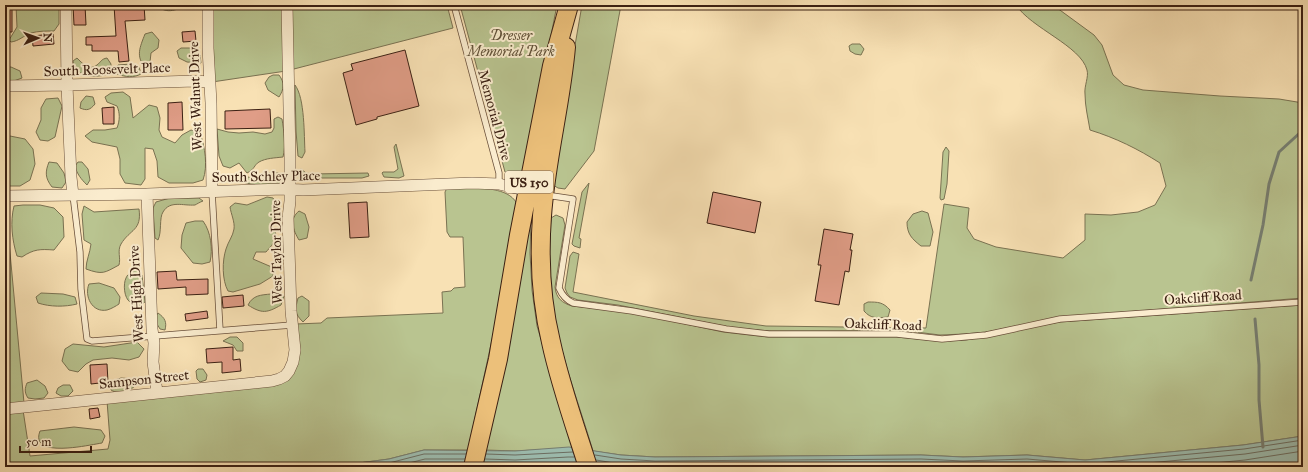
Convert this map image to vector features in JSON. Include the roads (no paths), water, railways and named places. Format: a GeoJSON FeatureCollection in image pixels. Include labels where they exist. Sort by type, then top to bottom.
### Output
{"type":"FeatureCollection","features":[{"type":"Feature","properties":{"kind":"main road","name":"US 150"},"geometry":{"type":"LineString","coordinates":[[473,467],[564,69],[569,6]]}},
{"type":"Feature","properties":{"kind":"main road","name":"US 150"},"geometry":{"type":"LineString","coordinates":[[535,193],[541,241],[542,287],[550,341],[588,467]]}},
{"type":"Feature","properties":{"kind":"street"},"geometry":{"type":"LineString","coordinates":[[66,5],[67,85],[73,195]]}},
{"type":"Feature","properties":{"kind":"street","name":"West Walnut Drive"},"geometry":{"type":"LineString","coordinates":[[208,5],[212,192]]}},
{"type":"Feature","properties":{"kind":"street","name":"West Taylor Drive"},"geometry":{"type":"LineString","coordinates":[[285,376],[293,362],[295,350],[292,325],[288,218],[290,190],[287,5]]}},
{"type":"Feature","properties":{"kind":"street","name":"South Roosevelt Place"},"geometry":{"type":"LineString","coordinates":[[5,86],[195,81],[209,82]]}},
{"type":"Feature","properties":{"kind":"street","name":"South Schley Place"},"geometry":{"type":"LineString","coordinates":[[5,196],[303,190],[464,183],[499,184],[535,193]]}},
{"type":"Feature","properties":{"kind":"street","name":"West High Drive"},"geometry":{"type":"LineString","coordinates":[[147,194],[153,362],[157,392]]}},
{"type":"Feature","properties":{"kind":"street","name":"Sampson Street"},"geometry":{"type":"LineString","coordinates":[[5,408],[272,381],[285,376]]}},
{"type":"Feature","properties":{"kind":"lane","name":"Memorial Drive"},"geometry":{"type":"LineString","coordinates":[[454,5],[499,174],[499,184]]}},
{"type":"Feature","properties":{"kind":"lane","name":"West Walnut Drive"},"geometry":{"type":"LineString","coordinates":[[212,192],[220,330]]}},
{"type":"Feature","properties":{"kind":"lane","name":"Oakcliff Road"},"geometry":{"type":"LineString","coordinates":[[535,193],[573,199],[559,288],[567,300],[573,303],[632,311],[726,329],[770,334],[897,334],[942,339],[986,335],[1060,319],[1303,302]]}},
{"type":"Feature","properties":{"kind":"lane"},"geometry":{"type":"LineString","coordinates":[[73,195],[80,252],[84,326],[87,338],[92,341],[292,325]]}},
{"type":"Feature","properties":{"kind":"water"},"geometry":{"type":"Polygon","coordinates":[[[1303,436],[1303,467],[273,467],[290,465],[336,466],[389,459],[424,450],[515,451],[569,447],[621,455],[655,457],[921,455],[963,457],[1027,455],[1085,460],[1243,445],[1303,436]]]}},
{"type":"Feature","properties":{"kind":"waterway"},"geometry":{"type":"LineString","coordinates":[[1251,280],[1263,225],[1269,184],[1279,152],[1303,130]]}},
{"type":"Feature","properties":{"kind":"waterway"},"geometry":{"type":"LineString","coordinates":[[1255,319],[1263,447]]}},
{"type":"Feature","properties":{"kind":"park label","name":"Dresser Memorial Park"},"geometry":{"type":"Point","coordinates":[511,44]}}]}
